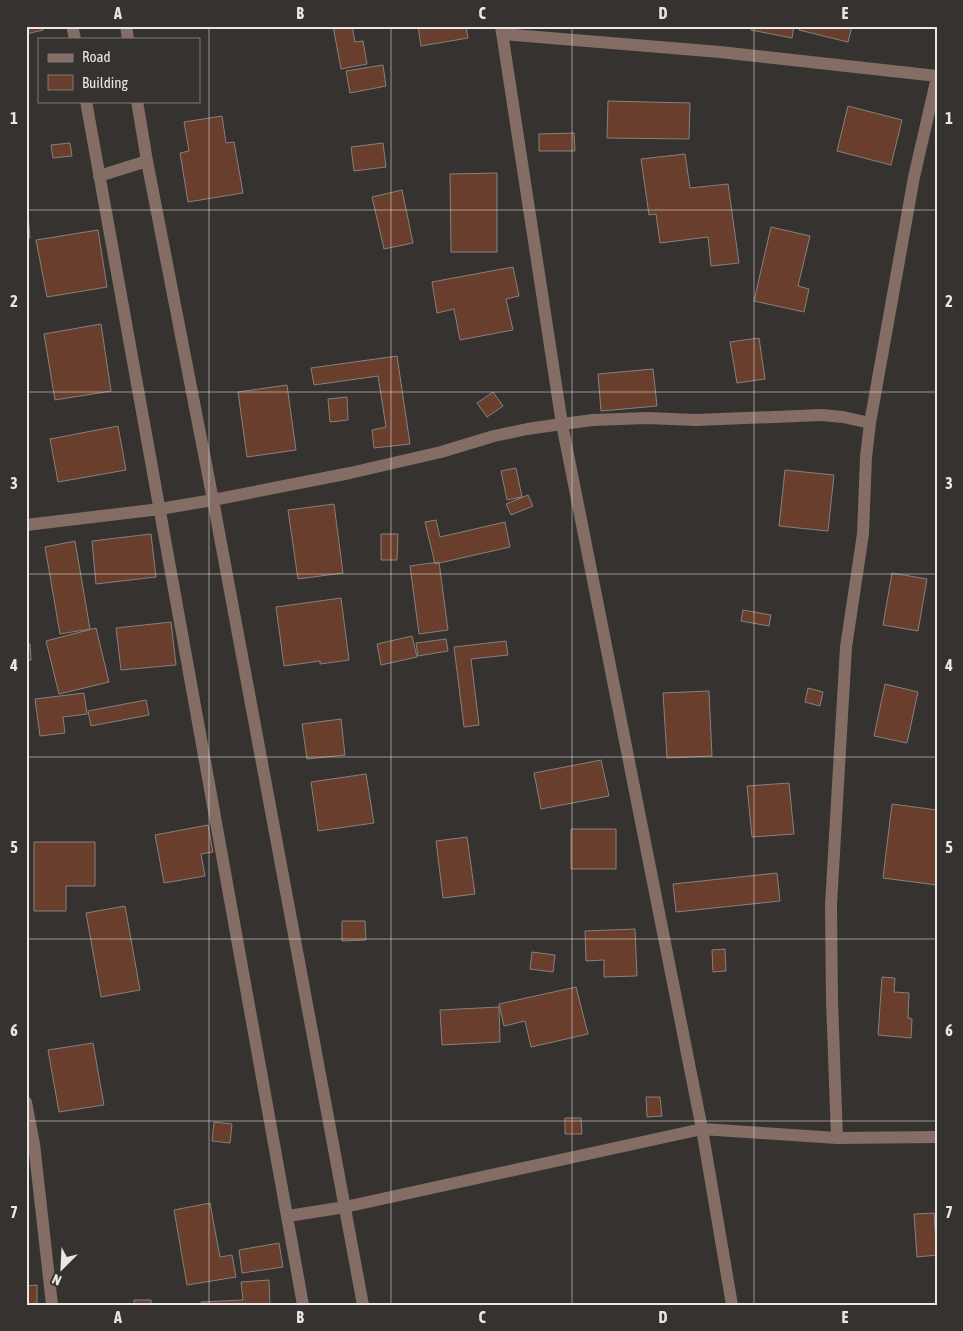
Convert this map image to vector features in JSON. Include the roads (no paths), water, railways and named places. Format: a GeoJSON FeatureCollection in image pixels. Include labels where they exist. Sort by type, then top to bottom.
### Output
{"type":"FeatureCollection","features":[{"type":"Feature","properties":{"kind":"street"},"geometry":{"type":"LineString","coordinates":[[732,1305],[702,1129],[562,424],[502,30],[720,52],[937,77],[914,177],[870,423],[866,457],[862,534],[846,647],[831,905],[837,1138]]}},
{"type":"Feature","properties":{"kind":"street"},"geometry":{"type":"LineString","coordinates":[[86,102],[303,1305]]}},
{"type":"Feature","properties":{"kind":"street"},"geometry":{"type":"LineString","coordinates":[[137,102],[146,161],[213,500],[363,1305]]}},
{"type":"Feature","properties":{"kind":"street"},"geometry":{"type":"LineString","coordinates":[[100,176],[146,161]]}},
{"type":"Feature","properties":{"kind":"street"},"geometry":{"type":"LineString","coordinates":[[26,526],[160,509],[213,500],[350,473],[441,452],[494,436],[527,429],[593,420],[638,418],[696,420],[822,415],[870,423]]}},
{"type":"Feature","properties":{"kind":"street"},"geometry":{"type":"LineString","coordinates":[[26,1102],[34,1144],[52,1305]]}},
{"type":"Feature","properties":{"kind":"street"},"geometry":{"type":"LineString","coordinates":[[288,1216],[345,1208],[702,1129],[837,1138],[937,1137]]}}]}
